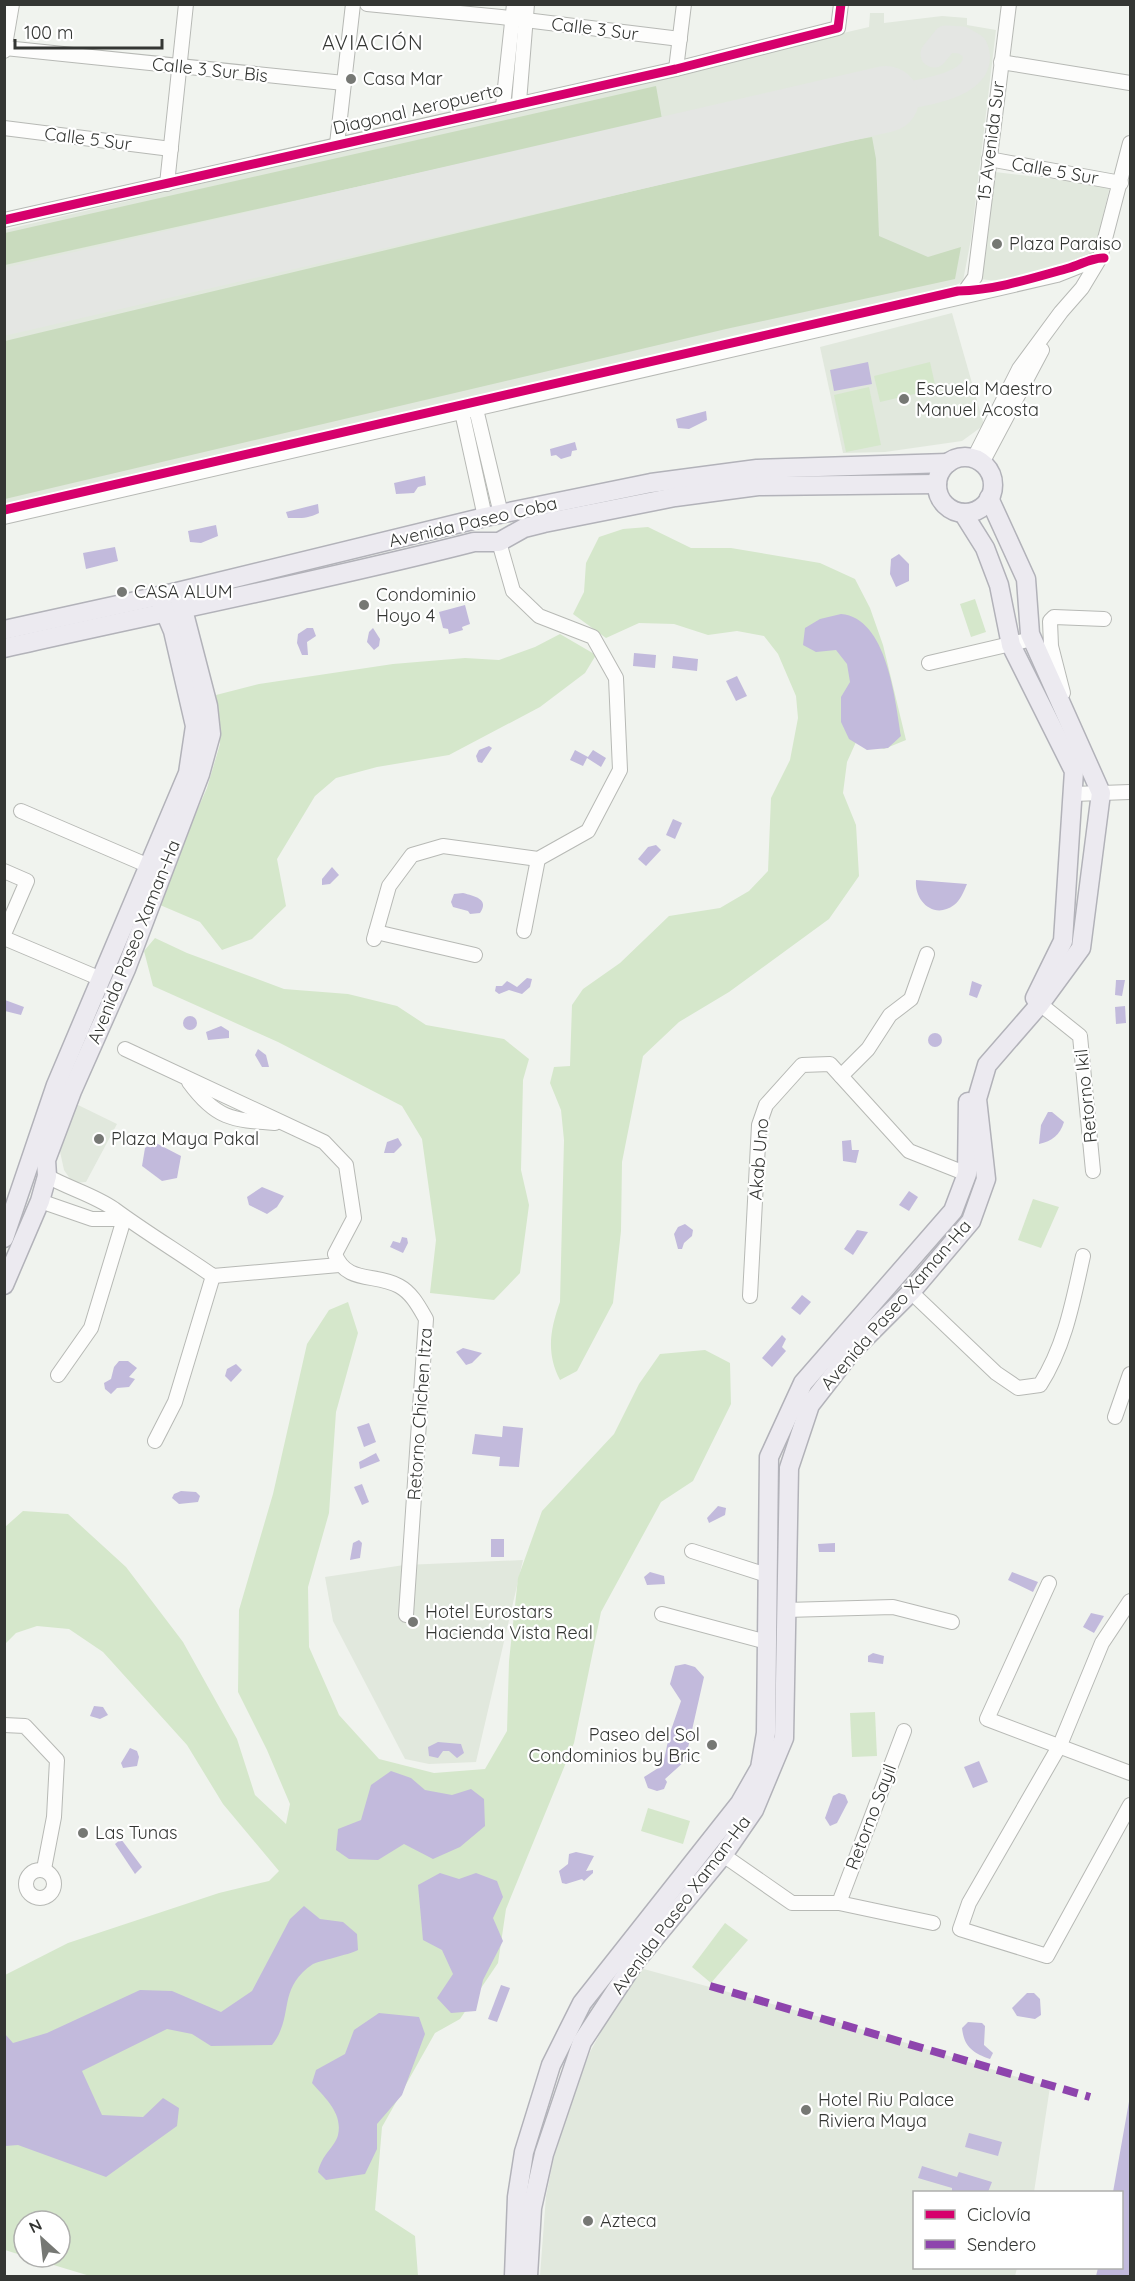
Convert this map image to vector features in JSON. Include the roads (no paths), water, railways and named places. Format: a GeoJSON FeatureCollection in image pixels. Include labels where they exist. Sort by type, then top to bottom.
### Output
{"type":"FeatureCollection","features":[{"type":"Feature","properties":{"kind":"main road"},"geometry":{"type":"LineString","coordinates":[[956,459],[978,460],[991,475],[993,483],[989,498],[978,509],[963,513],[943,503],[937,484],[938,476],[948,463],[956,459]]}},
{"type":"Feature","properties":{"kind":"main road","name":"Avenida Paseo Coba"},"geometry":{"type":"LineString","coordinates":[[4,630],[180,600],[291,587],[474,542],[499,542],[524,528],[542,514],[651,483],[758,469],[948,463]]}},
{"type":"Feature","properties":{"kind":"main road","name":"Avenida Paseo Coba"},"geometry":{"type":"LineString","coordinates":[[180,600],[493,516],[542,514],[758,486],[937,484]]}},
{"type":"Feature","properties":{"kind":"main road"},"geometry":{"type":"LineString","coordinates":[[989,498],[1026,579],[1032,639],[1101,793]]}},
{"type":"Feature","properties":{"kind":"main road","name":"Avenida Paseo Xaman-Ha"},"geometry":{"type":"LineString","coordinates":[[514,2277],[518,2197],[524,2152],[551,2065],[582,2004],[747,1807],[760,1768],[766,1733],[769,1457],[803,1383],[953,1211],[967,1174],[968,1095],[976,1067],[1033,1001],[1063,941],[1074,771],[1011,645],[999,585],[985,548],[963,513]]}},
{"type":"Feature","properties":{"kind":"main road"},"geometry":{"type":"LineString","coordinates":[[443,530],[448,548]]}},
{"type":"Feature","properties":{"kind":"main road","name":"Avenida Paseo Xaman-Ha"},"geometry":{"type":"LineString","coordinates":[[4,1285],[12,1252],[40,1201],[47,1176],[46,1160],[72,1091],[126,969],[200,774],[211,734],[208,706],[180,600]]}},
{"type":"Feature","properties":{"kind":"main road","name":"Avenida Paseo Coba"},"geometry":{"type":"LineString","coordinates":[[4,648],[161,603]]}},
{"type":"Feature","properties":{"kind":"main road","name":"Avenida Paseo Xaman-Ha"},"geometry":{"type":"LineString","coordinates":[[4,1238],[56,1084],[189,773],[195,726],[173,631],[161,603]]}},
{"type":"Feature","properties":{"kind":"main road","name":"Avenida Paseo Xaman-Ha"},"geometry":{"type":"LineString","coordinates":[[528,2277],[532,2208],[544,2154],[582,2042],[634,1963],[723,1855],[784,1738],[789,1468],[810,1405],[852,1351],[911,1292],[971,1221],[986,1179],[977,1099],[987,1065],[1040,1004],[1081,948],[1101,793]]}},
{"type":"Feature","properties":{"kind":"main road"},"geometry":{"type":"LineString","coordinates":[[921,1247],[938,1260]]}},
{"type":"Feature","properties":{"kind":"main road"},"geometry":{"type":"LineString","coordinates":[[859,1318],[873,1330]]}},
{"type":"Feature","properties":{"kind":"main road"},"geometry":{"type":"LineString","coordinates":[[768,1555],[788,1554]]}},
{"type":"Feature","properties":{"kind":"main road"},"geometry":{"type":"LineString","coordinates":[[767,1648],[785,1653]]}},
{"type":"Feature","properties":{"kind":"street"},"geometry":{"type":"LineString","coordinates":[[5,50],[12,4]]}},
{"type":"Feature","properties":{"kind":"street"},"geometry":{"type":"LineString","coordinates":[[167,184],[186,4]]}},
{"type":"Feature","properties":{"kind":"street"},"geometry":{"type":"LineString","coordinates":[[337,144],[353,4]]}},
{"type":"Feature","properties":{"kind":"street","name":"Calle 3 Sur"},"geometry":{"type":"LineString","coordinates":[[367,4],[517,14],[680,39]]}},
{"type":"Feature","properties":{"kind":"street"},"geometry":{"type":"LineString","coordinates":[[503,106],[517,14],[526,4]]}},
{"type":"Feature","properties":{"kind":"street"},"geometry":{"type":"LineString","coordinates":[[676,69],[684,4]]}},
{"type":"Feature","properties":{"kind":"street","name":"Diagonal Aeropuerto"},"geometry":{"type":"LineString","coordinates":[[4,220],[519,102],[676,69],[838,28],[842,4]]}},
{"type":"Feature","properties":{"kind":"street","name":"15 Avenida Sur"},"geometry":{"type":"LineString","coordinates":[[975,277],[1009,4]]}},
{"type":"Feature","properties":{"kind":"street"},"geometry":{"type":"LineString","coordinates":[[517,14],[519,102]]}},
{"type":"Feature","properties":{"kind":"street","name":"Calle 3 Sur Bis"},"geometry":{"type":"LineString","coordinates":[[5,50],[344,83]]}},
{"type":"Feature","properties":{"kind":"street"},"geometry":{"type":"LineString","coordinates":[[1001,63],[1131,83]]}},
{"type":"Feature","properties":{"kind":"street","name":"Calle 5 Sur"},"geometry":{"type":"LineString","coordinates":[[4,128],[171,148]]}},
{"type":"Feature","properties":{"kind":"street"},"geometry":{"type":"LineString","coordinates":[[978,460],[1048,340],[1077,304],[1082,288],[1100,258],[1131,143]]}},
{"type":"Feature","properties":{"kind":"street","name":"Calle 5 Sur"},"geometry":{"type":"LineString","coordinates":[[989,159],[1121,183]]}},
{"type":"Feature","properties":{"kind":"street"},"geometry":{"type":"LineString","coordinates":[[4,517],[1057,275],[1100,258]]}},
{"type":"Feature","properties":{"kind":"street"},"geometry":{"type":"LineString","coordinates":[[1057,275],[1069,275],[1078,280],[1082,288]]}},
{"type":"Feature","properties":{"kind":"street"},"geometry":{"type":"LineString","coordinates":[[951,299],[965,291],[975,277],[978,283],[993,290]]}},
{"type":"Feature","properties":{"kind":"street"},"geometry":{"type":"LineString","coordinates":[[477,409],[493,516]]}},
{"type":"Feature","properties":{"kind":"street"},"geometry":{"type":"LineString","coordinates":[[462,412],[493,516]]}},
{"type":"Feature","properties":{"kind":"street"},"geometry":{"type":"LineString","coordinates":[[475,955],[375,936],[389,886],[412,855],[443,846],[538,860],[588,831],[620,770],[616,678],[593,638],[539,616],[513,591],[499,542]]}},
{"type":"Feature","properties":{"kind":"street"},"geometry":{"type":"LineString","coordinates":[[1072,728],[1051,646],[1050,621],[1054,617],[1104,619]]}},
{"type":"Feature","properties":{"kind":"street"},"geometry":{"type":"LineString","coordinates":[[929,663],[1032,639]]}},
{"type":"Feature","properties":{"kind":"street"},"geometry":{"type":"LineString","coordinates":[[1073,794],[1131,792]]}},
{"type":"Feature","properties":{"kind":"street"},"geometry":{"type":"LineString","coordinates":[[21,811],[149,866]]}},
{"type":"Feature","properties":{"kind":"street"},"geometry":{"type":"LineString","coordinates":[[524,931],[538,860]]}},
{"type":"Feature","properties":{"kind":"street"},"geometry":{"type":"LineString","coordinates":[[4,871],[27,881],[4,936],[101,979]]}},
{"type":"Feature","properties":{"kind":"street"},"geometry":{"type":"LineString","coordinates":[[841,1076],[868,1049],[890,1015],[911,999],[927,954]]}},
{"type":"Feature","properties":{"kind":"street","name":"Retorno Ikil"},"geometry":{"type":"LineString","coordinates":[[1040,1004],[1080,1036],[1094,1171]]}},
{"type":"Feature","properties":{"kind":"street"},"geometry":{"type":"LineString","coordinates":[[40,1201],[93,1219],[124,1219],[139,1224],[213,1276],[339,1265],[335,1254],[354,1218],[346,1165],[324,1142],[125,1049]]}},
{"type":"Feature","properties":{"kind":"street","name":"Akab Uno"},"geometry":{"type":"LineString","coordinates":[[750,1296],[759,1125],[766,1105],[802,1065],[830,1064],[909,1151],[967,1174]]}},
{"type":"Feature","properties":{"kind":"street"},"geometry":{"type":"LineString","coordinates":[[47,1176],[113,1208],[124,1219]]}},
{"type":"Feature","properties":{"kind":"street"},"geometry":{"type":"LineString","coordinates":[[58,1375],[92,1328],[115,1259],[124,1219]]}},
{"type":"Feature","properties":{"kind":"street"},"geometry":{"type":"LineString","coordinates":[[911,1292],[996,1373],[1018,1388],[1040,1385],[1055,1361],[1072,1307],[1083,1256]]}},
{"type":"Feature","properties":{"kind":"street","name":"Retorno Chichen Itza"},"geometry":{"type":"LineString","coordinates":[[339,1265],[348,1273],[399,1286],[414,1298],[426,1319],[406,1615]]}},
{"type":"Feature","properties":{"kind":"street"},"geometry":{"type":"LineString","coordinates":[[155,1441],[175,1402],[213,1276]]}},
{"type":"Feature","properties":{"kind":"street"},"geometry":{"type":"LineString","coordinates":[[1115,1417],[1131,1374]]}},
{"type":"Feature","properties":{"kind":"street"},"geometry":{"type":"LineString","coordinates":[[692,1551],[767,1575]]}},
{"type":"Feature","properties":{"kind":"street"},"geometry":{"type":"LineString","coordinates":[[1049,1583],[987,1719],[1131,1773]]}},
{"type":"Feature","properties":{"kind":"street"},"geometry":{"type":"LineString","coordinates":[[1131,1601],[1102,1642],[1060,1746],[969,1903],[960,1929],[1047,1956],[1131,1804]]}},
{"type":"Feature","properties":{"kind":"street"},"geometry":{"type":"LineString","coordinates":[[786,1610],[893,1607],[952,1622]]}},
{"type":"Feature","properties":{"kind":"street"},"geometry":{"type":"LineString","coordinates":[[662,1614],[767,1648]]}},
{"type":"Feature","properties":{"kind":"street"},"geometry":{"type":"LineString","coordinates":[[4,1725],[25,1726],[57,1760],[54,1817],[44,1869]]}},
{"type":"Feature","properties":{"kind":"street","name":"Retorno Sayil"},"geometry":{"type":"LineString","coordinates":[[839,1903],[904,1731]]}},
{"type":"Feature","properties":{"kind":"street"},"geometry":{"type":"LineString","coordinates":[[723,1855],[792,1903],[839,1903],[933,1923]]}},
{"type":"Feature","properties":{"kind":"place","name":"Casa Mar"},"geometry":{"type":"Point","coordinates":[351,79]}},
{"type":"Feature","properties":{"kind":"place","name":"Plaza Paraiso"},"geometry":{"type":"Point","coordinates":[997,244]}},
{"type":"Feature","properties":{"kind":"place","name":"Escuela Maestro Manuel Acosta"},"geometry":{"type":"Point","coordinates":[904,399]}},
{"type":"Feature","properties":{"kind":"place","name":"CASA ALUM"},"geometry":{"type":"Point","coordinates":[122,592]}},
{"type":"Feature","properties":{"kind":"place","name":"Condominio Hoyo 4"},"geometry":{"type":"Point","coordinates":[364,605]}},
{"type":"Feature","properties":{"kind":"place","name":"Plaza Maya Pakal"},"geometry":{"type":"Point","coordinates":[99,1139]}},
{"type":"Feature","properties":{"kind":"place","name":"Hotel Eurostars Hacienda Vista Real"},"geometry":{"type":"Point","coordinates":[413,1622]}},
{"type":"Feature","properties":{"kind":"place","name":"Paseo del Sol Condominios by Bric"},"geometry":{"type":"Point","coordinates":[712,1745]}},
{"type":"Feature","properties":{"kind":"place","name":"Las Tunas"},"geometry":{"type":"Point","coordinates":[83,1833]}},
{"type":"Feature","properties":{"kind":"place","name":"Hotel Riu Palace Riviera Maya"},"geometry":{"type":"Point","coordinates":[806,2110]}},
{"type":"Feature","properties":{"kind":"place","name":"Azteca"},"geometry":{"type":"Point","coordinates":[588,2221]}},
{"type":"Feature","properties":{"kind":"district","name":"AVIACIÓN"},"geometry":{"type":"Point","coordinates":[373,43]}}]}
